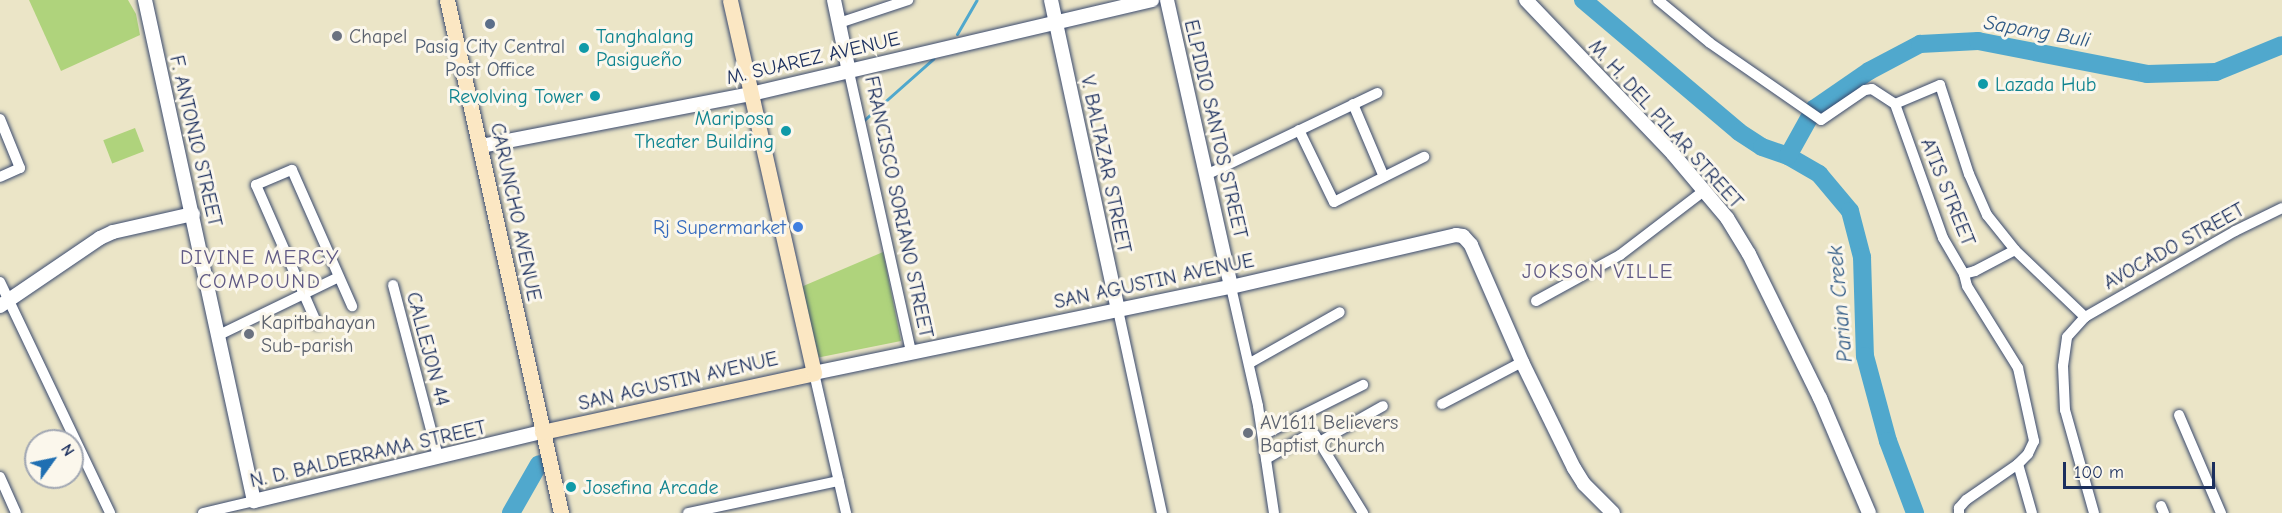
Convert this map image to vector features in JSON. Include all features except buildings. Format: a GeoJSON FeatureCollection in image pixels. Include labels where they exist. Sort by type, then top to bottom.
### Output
{"type":"FeatureCollection","features":[{"type":"Feature","properties":{"kind":"main road","name":"CARUNCHO AVENUE"},"geometry":{"type":"LineString","coordinates":[[447,0],[481,146],[542,432]]}},
{"type":"Feature","properties":{"kind":"main road"},"geometry":{"type":"LineString","coordinates":[[730,0],[814,373]]}},
{"type":"Feature","properties":{"kind":"main road","name":"SAN AGUSTIN AVENUE"},"geometry":{"type":"LineString","coordinates":[[542,432],[814,373]]}},
{"type":"Feature","properties":{"kind":"main road"},"geometry":{"type":"LineString","coordinates":[[542,432],[541,445],[554,513]]}},
{"type":"Feature","properties":{"kind":"main road"},"geometry":{"type":"LineString","coordinates":[[542,432],[548,445],[561,513]]}},
{"type":"Feature","properties":{"kind":"street","name":"F. ANTONIO STREET"},"geometry":{"type":"LineString","coordinates":[[145,0],[254,501]]}},
{"type":"Feature","properties":{"kind":"street","name":"FRANCISCO SORIANO STREET"},"geometry":{"type":"LineString","coordinates":[[834,0],[911,352]]}},
{"type":"Feature","properties":{"kind":"street"},"geometry":{"type":"LineString","coordinates":[[839,23],[908,0]]}},
{"type":"Feature","properties":{"kind":"street","name":"V. BALTAZAR STREET"},"geometry":{"type":"LineString","coordinates":[[1051,0],[1162,513]]}},
{"type":"Feature","properties":{"kind":"street","name":"M. SUAREZ AVENUE"},"geometry":{"type":"LineString","coordinates":[[481,146],[849,72],[1152,0]]}},
{"type":"Feature","properties":{"kind":"street","name":"ELPIDIO SANTOS STREET"},"geometry":{"type":"LineString","coordinates":[[1167,0],[1250,363],[1274,513]]}},
{"type":"Feature","properties":{"kind":"street","name":"M. H. DEL PILAR STREET"},"geometry":{"type":"LineString","coordinates":[[1526,0],[1705,190],[1727,218],[1749,254],[1835,429],[1869,513]]}},
{"type":"Feature","properties":{"kind":"street"},"geometry":{"type":"LineString","coordinates":[[1658,0],[1710,43],[1821,120],[1865,90],[1872,89],[1895,104],[1940,86],[1969,174],[1987,215],[2014,250],[2085,317]]}},
{"type":"Feature","properties":{"kind":"street"},"geometry":{"type":"LineString","coordinates":[[1206,175],[1377,93]]}},
{"type":"Feature","properties":{"kind":"street"},"geometry":{"type":"LineString","coordinates":[[1353,104],[1384,177]]}},
{"type":"Feature","properties":{"kind":"street","name":"ATIS STREET"},"geometry":{"type":"LineString","coordinates":[[1895,104],[1943,238],[1964,273],[1975,271],[2014,250]]}},
{"type":"Feature","properties":{"kind":"street"},"geometry":{"type":"LineString","coordinates":[[0,119],[20,168],[0,177]]}},
{"type":"Feature","properties":{"kind":"street"},"geometry":{"type":"LineString","coordinates":[[1299,129],[1334,202],[1424,157]]}},
{"type":"Feature","properties":{"kind":"street"},"geometry":{"type":"LineString","coordinates":[[317,324],[256,185],[292,170],[352,306]]}},
{"type":"Feature","properties":{"kind":"street"},"geometry":{"type":"LineString","coordinates":[[1536,301],[1620,255],[1705,190]]}},
{"type":"Feature","properties":{"kind":"street","name":"AVOCADO STREET"},"geometry":{"type":"LineString","coordinates":[[2094,513],[2063,396],[2067,337],[2085,317],[2235,231],[2282,208]]}},
{"type":"Feature","properties":{"kind":"street"},"geometry":{"type":"LineString","coordinates":[[5,303],[113,232],[193,214]]}},
{"type":"Feature","properties":{"kind":"street","name":"SAN AGUSTIN AVENUE"},"geometry":{"type":"LineString","coordinates":[[814,373],[1231,287],[1449,236],[1462,236],[1471,245],[1522,362],[1574,468],[1584,484],[1613,513]]}},
{"type":"Feature","properties":{"kind":"street"},"geometry":{"type":"LineString","coordinates":[[1959,513],[1959,508],[1966,500],[2018,464],[2028,454],[2034,441],[2018,368],[1967,286],[1964,273]]}},
{"type":"Feature","properties":{"kind":"street"},"geometry":{"type":"LineString","coordinates":[[219,335],[339,277]]}},
{"type":"Feature","properties":{"kind":"street"},"geometry":{"type":"LineString","coordinates":[[0,282],[5,303],[110,513]]}},
{"type":"Feature","properties":{"kind":"street","name":"CALLEJON 44"},"geometry":{"type":"LineString","coordinates":[[393,285],[438,457]]}},
{"type":"Feature","properties":{"kind":"street"},"geometry":{"type":"LineString","coordinates":[[1250,363],[1340,312]]}},
{"type":"Feature","properties":{"kind":"street"},"geometry":{"type":"LineString","coordinates":[[1442,404],[1522,362]]}},
{"type":"Feature","properties":{"kind":"street"},"geometry":{"type":"LineString","coordinates":[[814,373],[846,513]]}},
{"type":"Feature","properties":{"kind":"street"},"geometry":{"type":"LineString","coordinates":[[1263,435],[1363,385]]}},
{"type":"Feature","properties":{"kind":"street"},"geometry":{"type":"LineString","coordinates":[[1320,441],[1383,406]]}},
{"type":"Feature","properties":{"kind":"street"},"geometry":{"type":"LineString","coordinates":[[2179,415],[2221,513]]}},
{"type":"Feature","properties":{"kind":"street","name":"N. D. BALDERRAMA STREET"},"geometry":{"type":"LineString","coordinates":[[203,513],[542,432]]}},
{"type":"Feature","properties":{"kind":"street"},"geometry":{"type":"LineString","coordinates":[[1266,459],[1311,434],[1320,441],[1363,513]]}},
{"type":"Feature","properties":{"kind":"street"},"geometry":{"type":"LineString","coordinates":[[2018,464],[2032,513]]}},
{"type":"Feature","properties":{"kind":"street"},"geometry":{"type":"LineString","coordinates":[[0,477],[16,513]]}},
{"type":"Feature","properties":{"kind":"street"},"geometry":{"type":"LineString","coordinates":[[688,513],[839,481]]}},
{"type":"Feature","properties":{"kind":"green space"},"geometry":{"type":"Polygon","coordinates":[[[29,0],[128,0],[136,14],[140,35],[61,71],[29,0]]]}},
{"type":"Feature","properties":{"kind":"green space"},"geometry":{"type":"Polygon","coordinates":[[[135,128],[144,151],[112,164],[103,140],[135,128]]]}},
{"type":"Feature","properties":{"kind":"green space"},"geometry":{"type":"Polygon","coordinates":[[[883,252],[901,341],[816,358],[801,287],[883,252]]]}},
{"type":"Feature","properties":{"kind":"waterway"},"geometry":{"type":"LineString","coordinates":[[957,34],[977,0]]}},
{"type":"Feature","properties":{"kind":"waterway","name":"Parian Creek"},"geometry":{"type":"LineString","coordinates":[[1583,0],[1739,132],[1762,147],[1788,156],[1819,174],[1850,211],[1862,257],[1865,356],[1888,441],[1915,513]]}},
{"type":"Feature","properties":{"kind":"waterway","name":"Sapang Buli"},"geometry":{"type":"LineString","coordinates":[[1788,156],[1814,109],[1869,71],[1920,44],[1978,41],[2147,74],[2216,72],[2282,45]]}},
{"type":"Feature","properties":{"kind":"waterway"},"geometry":{"type":"LineString","coordinates":[[863,121],[933,59]]}},
{"type":"Feature","properties":{"kind":"waterway"},"geometry":{"type":"LineString","coordinates":[[511,513],[539,464]]}},
{"type":"Feature","properties":{"kind":"place","name":"Pasig City Central Post Office"},"geometry":{"type":"Point","coordinates":[490,24]}},
{"type":"Feature","properties":{"kind":"place","name":"Chapel"},"geometry":{"type":"Point","coordinates":[337,36]}},
{"type":"Feature","properties":{"kind":"place","name":"Tanghalang Pasigueño"},"geometry":{"type":"Point","coordinates":[584,48]}},
{"type":"Feature","properties":{"kind":"place","name":"Lazada Hub"},"geometry":{"type":"Point","coordinates":[1983,84]}},
{"type":"Feature","properties":{"kind":"place","name":"Revolving Tower"},"geometry":{"type":"Point","coordinates":[595,96]}},
{"type":"Feature","properties":{"kind":"place","name":"Mariposa Theater Building"},"geometry":{"type":"Point","coordinates":[786,131]}},
{"type":"Feature","properties":{"kind":"place","name":"Rj Supermarket"},"geometry":{"type":"Point","coordinates":[798,227]}},
{"type":"Feature","properties":{"kind":"place","name":"Kapitbahayan Sub-parish"},"geometry":{"type":"Point","coordinates":[249,334]}},
{"type":"Feature","properties":{"kind":"place","name":"AV1611 Believers Baptist Church"},"geometry":{"type":"Point","coordinates":[1248,433]}},
{"type":"Feature","properties":{"kind":"place","name":"Josefina Arcade"},"geometry":{"type":"Point","coordinates":[571,487]}},
{"type":"Feature","properties":{"kind":"district","name":"DIVINE MERCY COMPOUND"},"geometry":{"type":"Point","coordinates":[260,269]}},
{"type":"Feature","properties":{"kind":"district","name":"JOKSON VILLE"},"geometry":{"type":"Point","coordinates":[1598,271]}}]}
